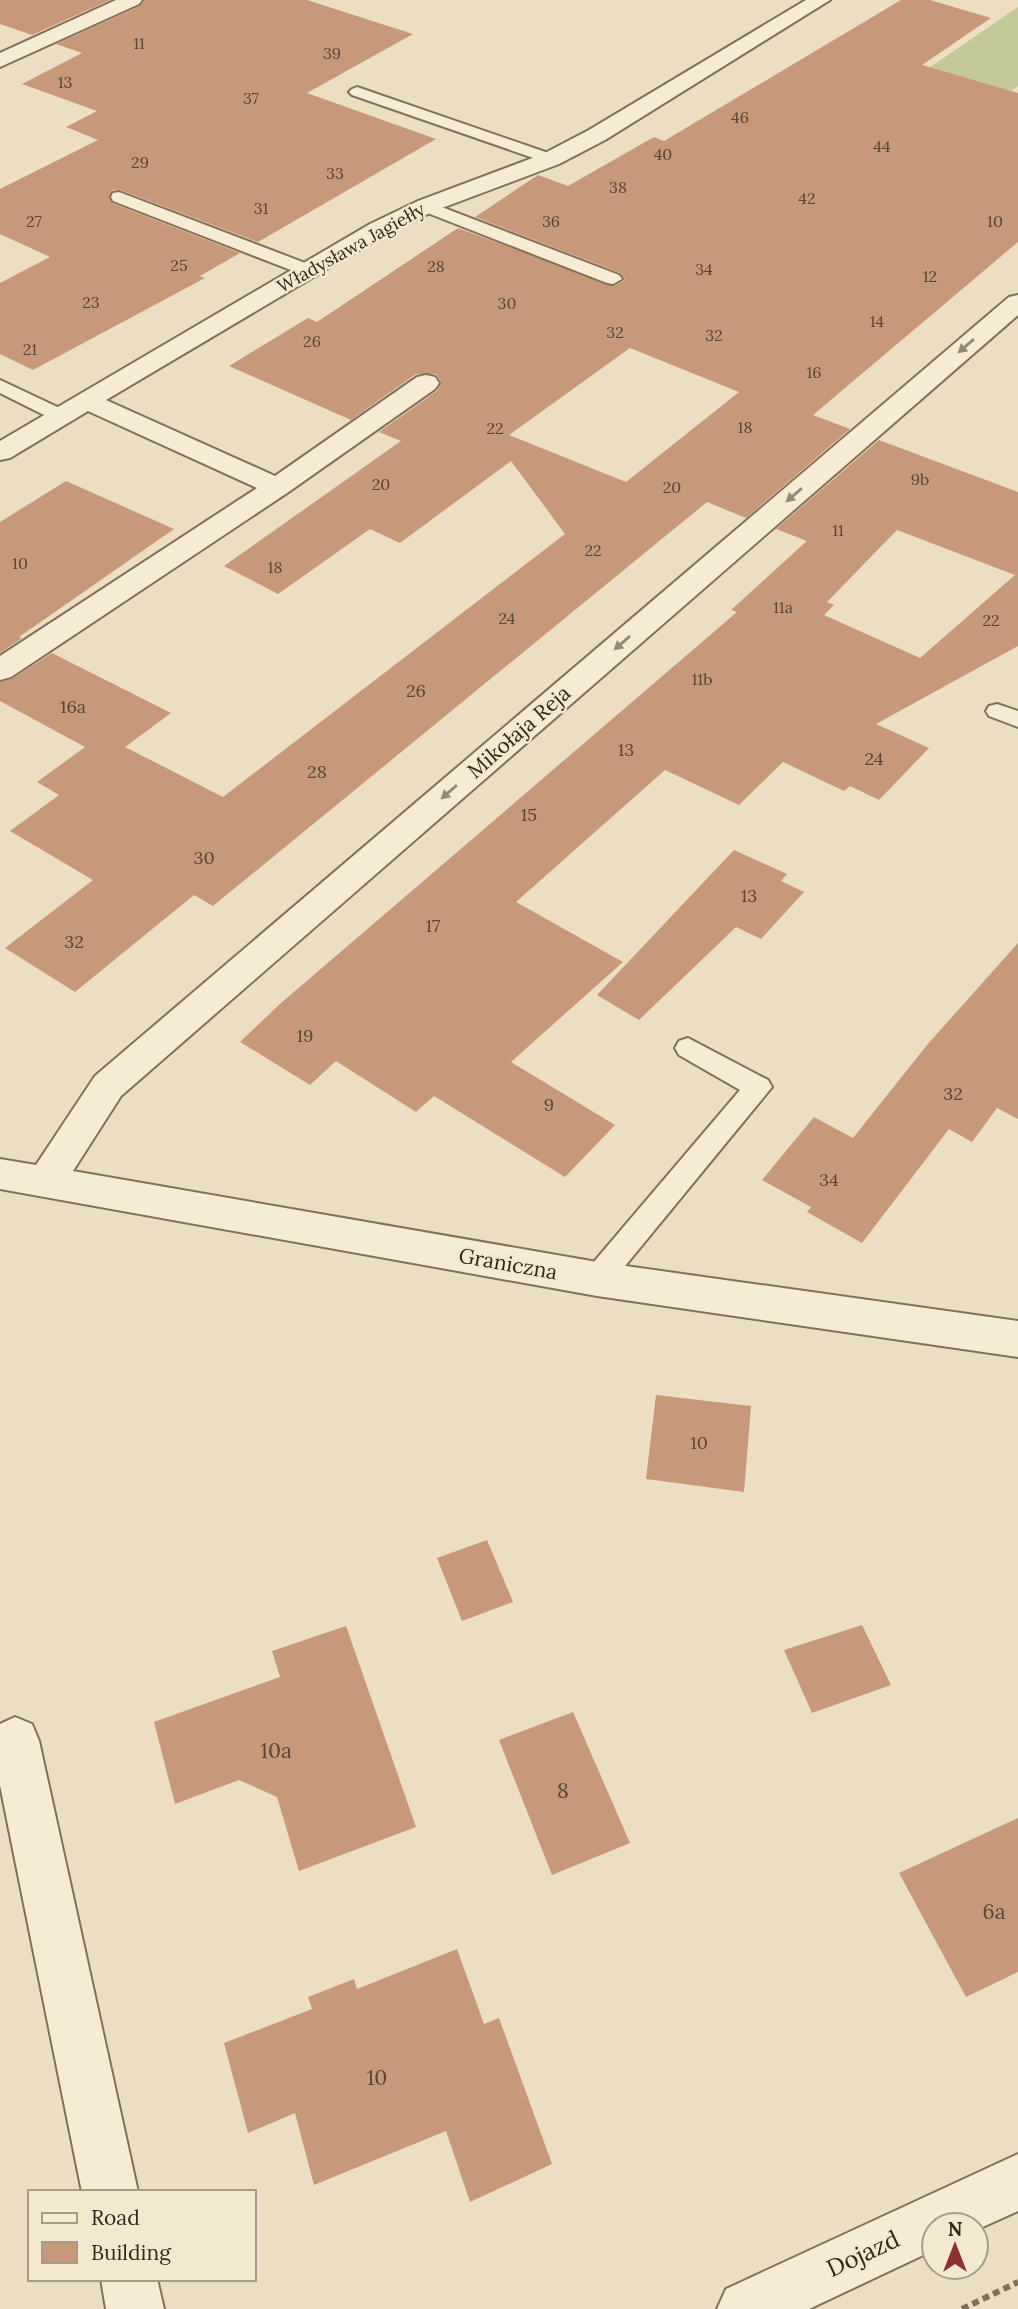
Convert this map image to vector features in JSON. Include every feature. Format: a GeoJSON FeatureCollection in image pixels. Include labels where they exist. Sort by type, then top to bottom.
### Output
{"type":"FeatureCollection","features":[{"type":"Feature","properties":{"kind":"street"},"geometry":{"type":"LineString","coordinates":[[0,61],[132,0]]}},
{"type":"Feature","properties":{"kind":"street","name":"Władysława Jagiełły"},"geometry":{"type":"LineString","coordinates":[[0,452],[377,229],[426,206],[551,159],[597,135],[820,0]]}},
{"type":"Feature","properties":{"kind":"street"},"geometry":{"type":"LineString","coordinates":[[73,3],[103,13]]}},
{"type":"Feature","properties":{"kind":"street","name":"Mikołaja Reja"},"geometry":{"type":"LineString","coordinates":[[45,1183],[108,1086],[1018,302]]}},
{"type":"Feature","properties":{"kind":"street"},"geometry":{"type":"LineString","coordinates":[[0,670],[277,487],[426,383]]}},
{"type":"Feature","properties":{"kind":"street"},"geometry":{"type":"LineString","coordinates":[[86,401],[277,487]]}},
{"type":"Feature","properties":{"kind":"street","name":"Graniczna"},"geometry":{"type":"LineString","coordinates":[[0,1174],[597,1279],[1017,1332]]}},
{"type":"Feature","properties":{"kind":"street"},"geometry":{"type":"LineString","coordinates":[[15,1741],[110,2190]]}},
{"type":"Feature","properties":{"kind":"street","name":"Dojazd"},"geometry":{"type":"LineString","coordinates":[[746,2309],[1018,2182]]}},
{"type":"Feature","properties":{"kind":"street"},"geometry":{"type":"LineString","coordinates":[[129,2281],[135,2309]]}},
{"type":"Feature","properties":{"kind":"lane"},"geometry":{"type":"LineString","coordinates":[[357,92],[551,159]]}},
{"type":"Feature","properties":{"kind":"lane"},"geometry":{"type":"LineString","coordinates":[[120,197],[307,270]]}},
{"type":"Feature","properties":{"kind":"lane"},"geometry":{"type":"LineString","coordinates":[[426,206],[613,279]]}},
{"type":"Feature","properties":{"kind":"lane"},"geometry":{"type":"LineString","coordinates":[[0,386],[61,415]]}},
{"type":"Feature","properties":{"kind":"lane"},"geometry":{"type":"LineString","coordinates":[[597,1279],[758,1087],[688,1048]]}},
{"type":"Feature","properties":{"kind":"path"},"geometry":{"type":"LineString","coordinates":[[962,2309],[1018,2282]]}},
{"type":"Feature","properties":{"kind":"green space"},"geometry":{"type":"Polygon","coordinates":[[[1018,7],[1018,86],[1011,91],[929,68],[1018,7]]]}},
{"type":"Feature","properties":{"kind":"building"},"geometry":{"type":"Polygon","coordinates":[[[0,0],[110,0],[32,35],[0,24],[0,0]]]}},
{"type":"Feature","properties":{"kind":"building"},"geometry":{"type":"Polygon","coordinates":[[[145,0],[307,0],[413,34],[307,93],[436,139],[258,242],[120,190],[113,190],[109,196],[112,203],[240,253],[200,276],[205,278],[33,370],[0,354],[0,283],[50,257],[0,234],[0,189],[98,140],[66,127],[97,111],[22,84],[82,53],[56,44],[140,6],[145,0]]]}},
{"type":"Feature","properties":{"kind":"building"},"geometry":{"type":"Polygon","coordinates":[[[901,0],[930,0],[991,18],[922,65],[1018,93],[1018,242],[813,415],[850,429],[746,518],[707,502],[213,906],[194,895],[75,992],[5,948],[93,880],[10,831],[59,795],[37,782],[85,747],[0,701],[0,682],[12,679],[52,653],[171,713],[125,747],[223,797],[565,534],[511,461],[400,543],[370,529],[278,594],[224,566],[401,441],[379,432],[437,391],[441,382],[436,374],[416,374],[351,420],[229,366],[308,318],[317,322],[458,228],[614,286],[625,280],[620,273],[475,217],[538,175],[568,186],[654,137],[664,141],[901,0]],[[630,348],[509,435],[626,482],[739,392],[630,348]]]}},
{"type":"Feature","properties":{"kind":"building"},"geometry":{"type":"Polygon","coordinates":[[[879,440],[1018,492],[1018,646],[876,724],[929,748],[879,800],[850,786],[844,791],[783,762],[739,805],[665,770],[516,902],[623,962],[511,1062],[615,1125],[565,1177],[434,1096],[416,1112],[336,1061],[310,1085],[240,1042],[281,1003],[737,612],[731,610],[807,541],[776,529],[879,440]],[[897,530],[827,602],[834,605],[824,615],[920,658],[1015,575],[897,530]]]}},
{"type":"Feature","properties":{"kind":"building"},"geometry":{"type":"Polygon","coordinates":[[[66,481],[174,529],[0,653],[0,522],[66,481]]]}},
{"type":"Feature","properties":{"kind":"building"},"geometry":{"type":"Polygon","coordinates":[[[734,850],[787,874],[781,881],[804,892],[761,939],[736,927],[639,1020],[597,995],[734,850]]]}},
{"type":"Feature","properties":{"kind":"building"},"geometry":{"type":"Polygon","coordinates":[[[1018,943],[1018,1119],[997,1108],[972,1142],[949,1129],[862,1243],[807,1212],[811,1207],[762,1180],[814,1117],[853,1138],[927,1045],[1018,943]]]}},
{"type":"Feature","properties":{"kind":"building"},"geometry":{"type":"Polygon","coordinates":[[[656,1395],[751,1406],[744,1492],[646,1479],[656,1395]]]}},
{"type":"Feature","properties":{"kind":"building"},"geometry":{"type":"Polygon","coordinates":[[[487,1540],[513,1602],[462,1621],[437,1558],[487,1540]]]}},
{"type":"Feature","properties":{"kind":"building"},"geometry":{"type":"Polygon","coordinates":[[[862,1625],[891,1685],[812,1713],[784,1650],[862,1625]]]}},
{"type":"Feature","properties":{"kind":"building"},"geometry":{"type":"Polygon","coordinates":[[[346,1626],[416,1827],[299,1871],[277,1797],[239,1780],[175,1804],[154,1722],[280,1677],[272,1651],[346,1626]]]}},
{"type":"Feature","properties":{"kind":"building"},"geometry":{"type":"Polygon","coordinates":[[[573,1712],[630,1843],[552,1875],[499,1740],[573,1712]]]}},
{"type":"Feature","properties":{"kind":"building"},"geometry":{"type":"Polygon","coordinates":[[[1018,1818],[1018,1972],[966,1997],[899,1873],[1018,1818]]]}},
{"type":"Feature","properties":{"kind":"building"},"geometry":{"type":"Polygon","coordinates":[[[457,1949],[484,2024],[499,2018],[552,2164],[470,2202],[446,2131],[314,2185],[295,2113],[248,2133],[224,2043],[312,2009],[308,1997],[354,1979],[357,1989],[457,1949]]]}}]}
